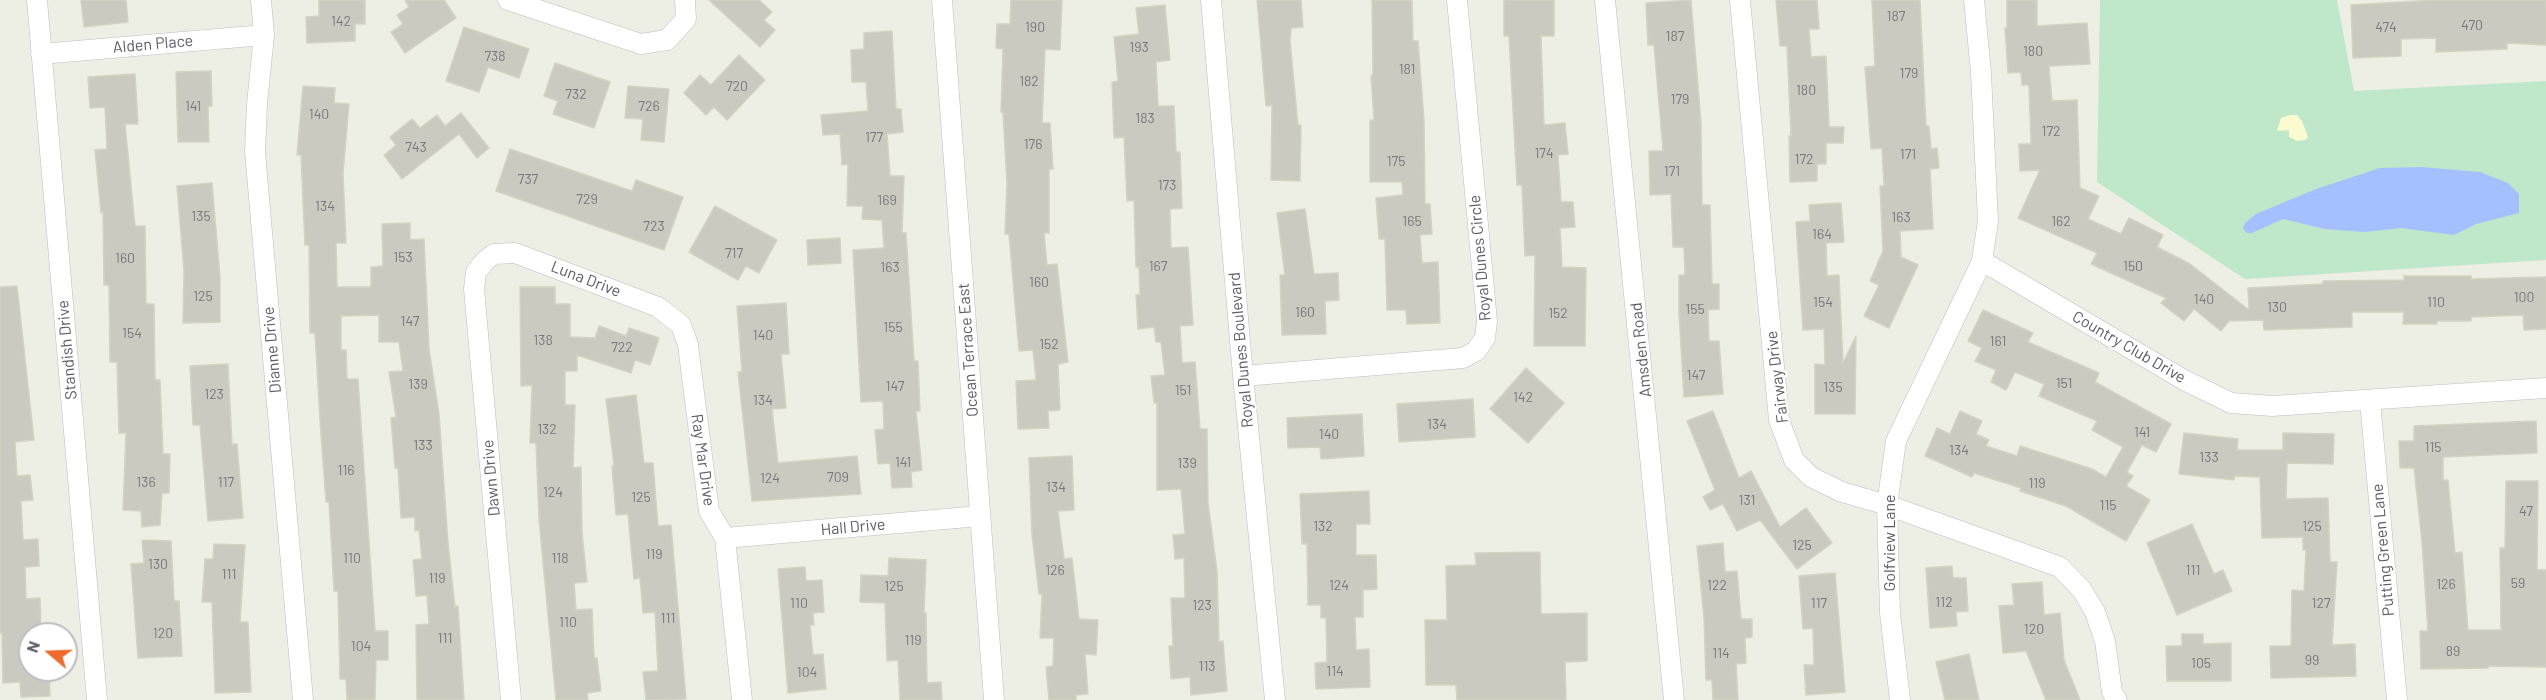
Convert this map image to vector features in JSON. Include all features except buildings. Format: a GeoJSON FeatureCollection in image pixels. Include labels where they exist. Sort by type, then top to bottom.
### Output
{"type":"FeatureCollection","features":[{"type":"Feature","properties":{"kind":"street","name":"Standish Drive"},"geometry":{"type":"LineString","coordinates":[[37,0],[98,700]]}},
{"type":"Feature","properties":{"kind":"street","name":"Dianne Drive"},"geometry":{"type":"LineString","coordinates":[[261,0],[264,34],[255,152],[303,700]]}},
{"type":"Feature","properties":{"kind":"street"},"geometry":{"type":"LineString","coordinates":[[508,0],[640,44],[667,40],[686,19],[685,0]]}},
{"type":"Feature","properties":{"kind":"street","name":"Ocean Terrace East"},"geometry":{"type":"LineString","coordinates":[[942,0],[994,700]]}},
{"type":"Feature","properties":{"kind":"street","name":"Royal Dunes Boulevard"},"geometry":{"type":"LineString","coordinates":[[1211,0],[1243,376],[1275,700]]}},
{"type":"Feature","properties":{"kind":"street","name":"Royal Dunes Circle"},"geometry":{"type":"LineString","coordinates":[[1243,376],[1463,358],[1476,351],[1485,339],[1487,321],[1457,0]]}},
{"type":"Feature","properties":{"kind":"street","name":"Amsden Road"},"geometry":{"type":"LineString","coordinates":[[1605,0],[1674,700]]}},
{"type":"Feature","properties":{"kind":"street","name":"Fairway Drive"},"geometry":{"type":"LineString","coordinates":[[1740,0],[1779,420],[1794,460],[1811,477],[1842,492],[1887,505],[2060,567],[2082,590],[2095,612],[2104,641],[2112,692],[2117,700]]}},
{"type":"Feature","properties":{"kind":"street"},"geometry":{"type":"LineString","coordinates":[[1974,0],[1981,73],[1988,221],[1982,261]]}},
{"type":"Feature","properties":{"kind":"street","name":"Alden Place"},"geometry":{"type":"LineString","coordinates":[[41,54],[264,34]]}},
{"type":"Feature","properties":{"kind":"street","name":"Luna Drive"},"geometry":{"type":"LineString","coordinates":[[486,260],[494,254],[515,253],[658,307],[681,325]]}},
{"type":"Feature","properties":{"kind":"street","name":"Dawn Drive"},"geometry":{"type":"LineString","coordinates":[[486,260],[476,272],[474,289],[511,700]]}},
{"type":"Feature","properties":{"kind":"street","name":"Golfview Lane"},"geometry":{"type":"LineString","coordinates":[[1900,700],[1890,613],[1887,505],[1896,441],[1982,261]]}},
{"type":"Feature","properties":{"kind":"street","name":"Country Club Drive"},"geometry":{"type":"LineString","coordinates":[[1982,261],[2184,380],[2231,403],[2272,406],[2546,388]]}},
{"type":"Feature","properties":{"kind":"street","name":"Ray Mar Drive"},"geometry":{"type":"LineString","coordinates":[[681,325],[688,345],[709,511],[725,538],[742,700]]}},
{"type":"Feature","properties":{"kind":"street","name":"Putting Green Lane"},"geometry":{"type":"LineString","coordinates":[[2370,401],[2397,700]]}},
{"type":"Feature","properties":{"kind":"street","name":"Hall Drive"},"geometry":{"type":"LineString","coordinates":[[725,538],[980,516]]}},
{"type":"Feature","properties":{"kind":"shaded area"},"geometry":{"type":"Polygon","coordinates":[[[2100,0],[2337,0],[2354,91],[2546,81],[2546,260],[2245,279],[2097,182],[2100,0]]]}},
{"type":"Feature","properties":{"kind":"sand"},"geometry":{"type":"Polygon","coordinates":[[[2297,115],[2302,121],[2308,137],[2305,140],[2297,141],[2289,137],[2289,130],[2277,131],[2281,118],[2297,115]]]}},
{"type":"Feature","properties":{"kind":"water"},"geometry":{"type":"Polygon","coordinates":[[[2422,167],[2480,172],[2508,183],[2519,194],[2519,213],[2476,224],[2454,235],[2401,228],[2365,232],[2325,229],[2283,219],[2252,233],[2247,233],[2243,229],[2245,223],[2256,214],[2316,189],[2380,168],[2422,167]]]}}]}
